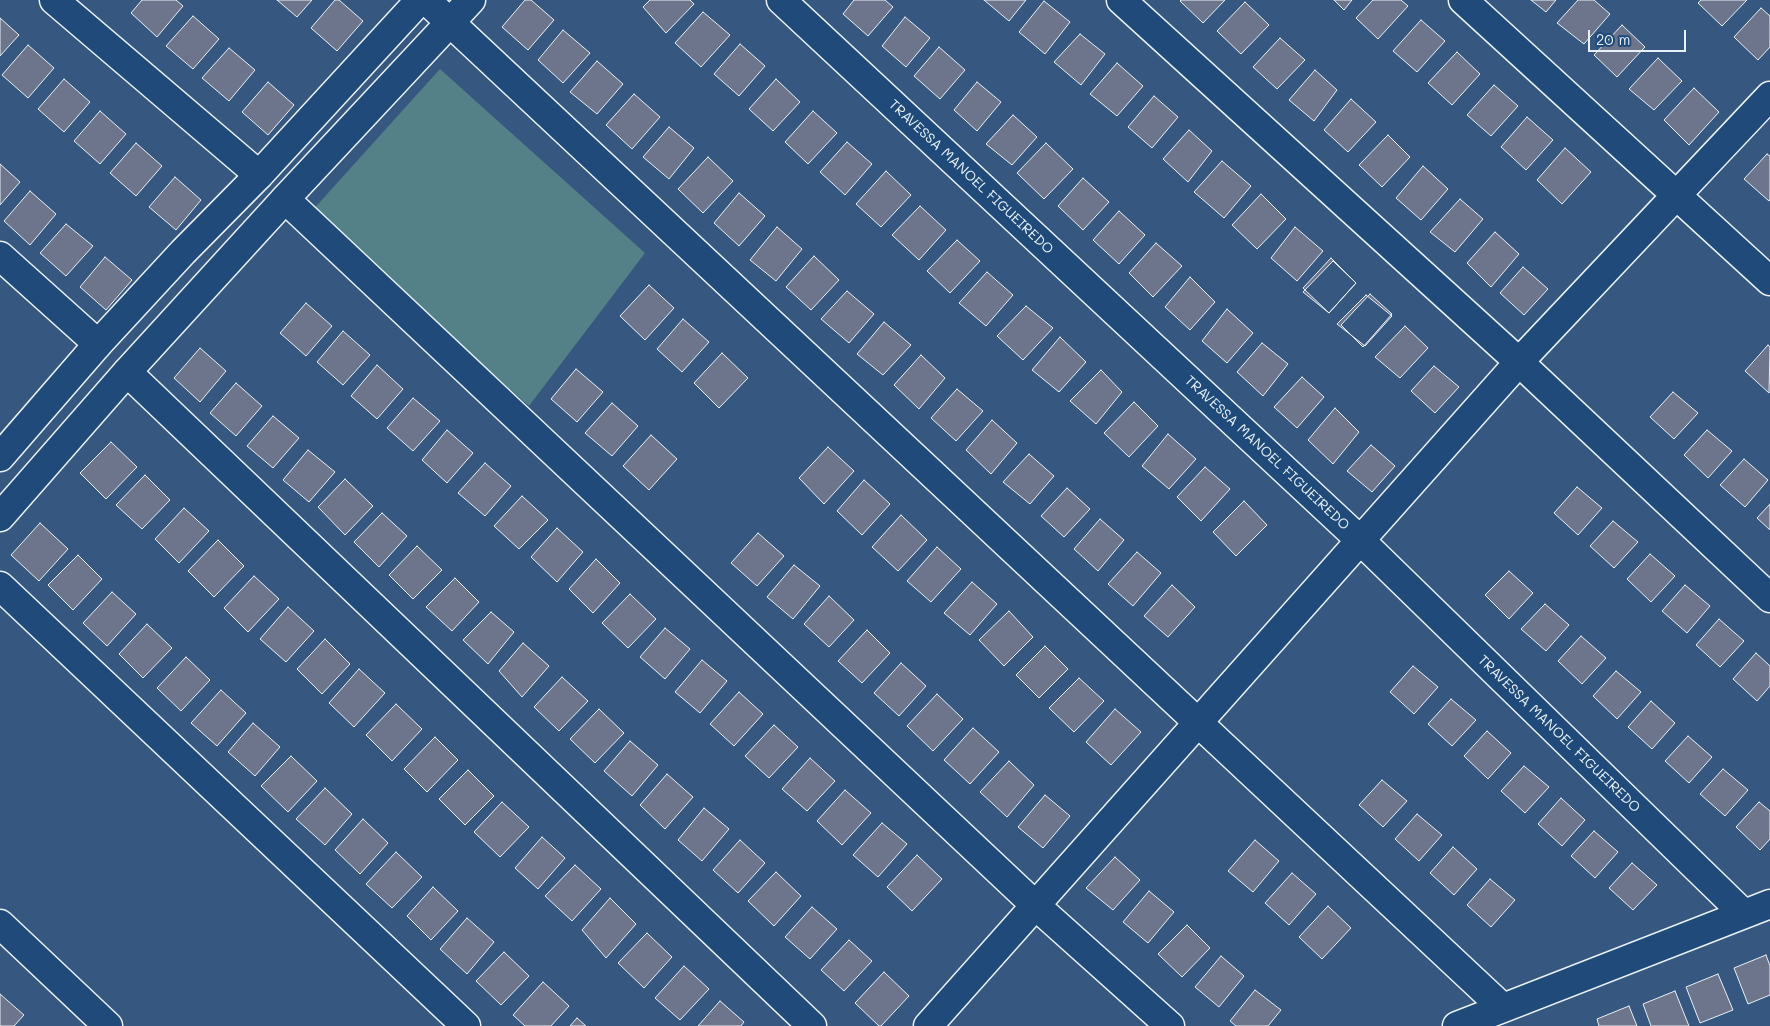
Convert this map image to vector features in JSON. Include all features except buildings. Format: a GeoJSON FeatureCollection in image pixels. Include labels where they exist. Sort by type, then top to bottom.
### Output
{"type":"FeatureCollection","features":[{"type":"Feature","properties":{"kind":"street"},"geometry":{"type":"LineString","coordinates":[[54,0],[259,175]]}},
{"type":"Feature","properties":{"kind":"street"},"geometry":{"type":"LineString","coordinates":[[0,457],[98,344],[182,252],[259,175],[420,0]]}},
{"type":"Feature","properties":{"kind":"street"},"geometry":{"type":"LineString","coordinates":[[426,0],[1503,1008]]}},
{"type":"Feature","properties":{"kind":"street"},"geometry":{"type":"LineString","coordinates":[[0,517],[127,372],[471,0]]}},
{"type":"Feature","properties":{"kind":"street","name":"TRAVESSA MANOEL FIGUEIREDO"},"geometry":{"type":"LineString","coordinates":[[781,0],[1360,540],[1744,914]]}},
{"type":"Feature","properties":{"kind":"street"},"geometry":{"type":"LineString","coordinates":[[1121,0],[1519,362],[1770,598]]}},
{"type":"Feature","properties":{"kind":"street"},"geometry":{"type":"LineString","coordinates":[[1462,0],[1770,281]]}},
{"type":"Feature","properties":{"kind":"street"},"geometry":{"type":"LineString","coordinates":[[928,1026],[1519,362],[1770,96]]}},
{"type":"Feature","properties":{"kind":"street"},"geometry":{"type":"LineString","coordinates":[[285,199],[1035,905],[1170,1026]]}},
{"type":"Feature","properties":{"kind":"street"},"geometry":{"type":"LineString","coordinates":[[0,256],[98,344]]}},
{"type":"Feature","properties":{"kind":"street"},"geometry":{"type":"LineString","coordinates":[[127,372],[812,1026]]}},
{"type":"Feature","properties":{"kind":"street"},"geometry":{"type":"LineString","coordinates":[[0,586],[466,1026]]}},
{"type":"Feature","properties":{"kind":"street"},"geometry":{"type":"LineString","coordinates":[[1457,1026],[1770,904]]}},
{"type":"Feature","properties":{"kind":"street"},"geometry":{"type":"LineString","coordinates":[[0,924],[108,1026]]}},
{"type":"Feature","properties":{"kind":"green space"},"geometry":{"type":"Polygon","coordinates":[[[440,69],[645,253],[529,406],[310,213],[440,69]]]}}]}
